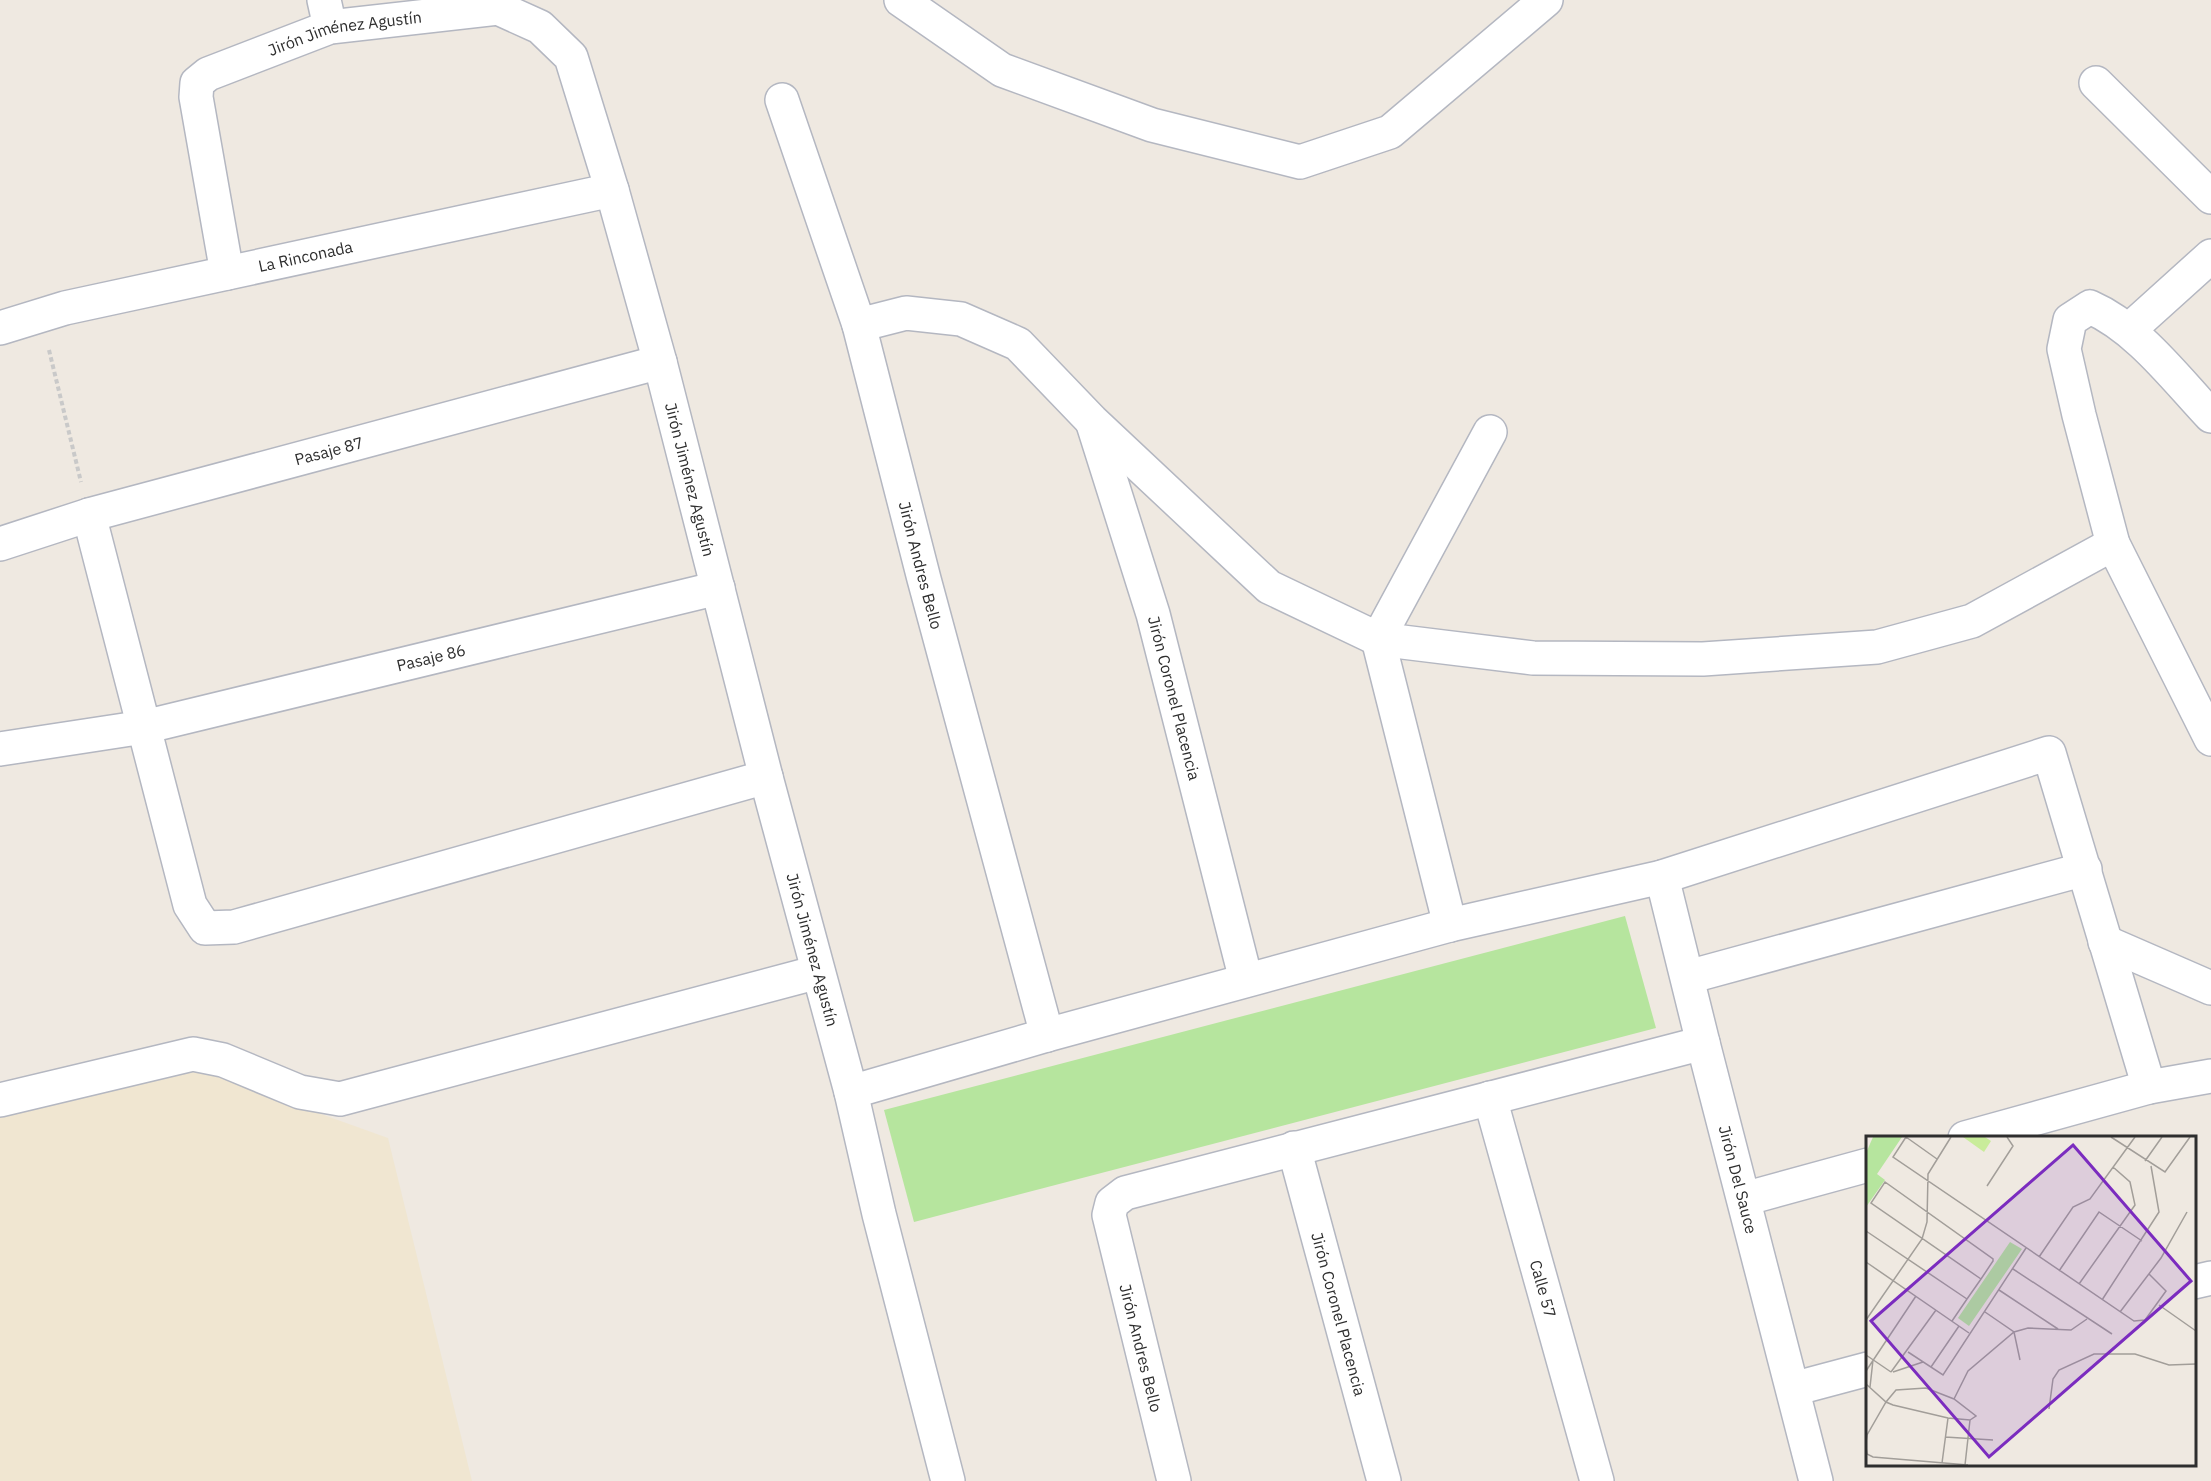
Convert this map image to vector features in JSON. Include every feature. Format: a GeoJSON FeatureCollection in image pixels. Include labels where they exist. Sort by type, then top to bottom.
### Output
{"type":"FeatureCollection","features":[{"type":"Feature","properties":{"kind":"street"},"geometry":{"type":"LineString","coordinates":[[902,0],[1002,70],[1152,125],[1300,162],[1390,132],[1546,0]]}},
{"type":"Feature","properties":{"kind":"street","name":"Jirón Jiménez Agustín"},"geometry":{"type":"LineString","coordinates":[[227,273],[196,97],[197,83],[208,74],[327,14],[498,8],[540,27],[571,57],[612,190],[660,362],[766,777],[851,1092],[879,1214],[948,1481]]}},
{"type":"Feature","properties":{"kind":"street"},"geometry":{"type":"LineString","coordinates":[[2096,83],[2211,197]]}},
{"type":"Feature","properties":{"kind":"street","name":"Jirón Andres Bello"},"geometry":{"type":"LineString","coordinates":[[782,100],[859,325],[924,579],[1047,1035]]}},
{"type":"Feature","properties":{"kind":"street","name":"La Rinconada"},"geometry":{"type":"LineString","coordinates":[[0,328],[65,308],[612,190]]}},
{"type":"Feature","properties":{"kind":"street"},"geometry":{"type":"LineString","coordinates":[[2129,330],[2211,256]]}},
{"type":"Feature","properties":{"kind":"street"},"geometry":{"type":"LineString","coordinates":[[2211,416],[2129,330],[2108,315],[2090,307],[2070,320],[2064,349],[2113,544],[2211,739]]}},
{"type":"Feature","properties":{"kind":"street"},"geometry":{"type":"LineString","coordinates":[[859,325],[906,313],[961,319],[1018,345],[1092,421],[1269,587],[1378,639],[1533,658],[1703,659],[1877,647],[1972,621],[2113,544]]}},
{"type":"Feature","properties":{"kind":"street","name":"Pasaje 87"},"geometry":{"type":"LineString","coordinates":[[0,544],[89,515],[660,362]]}},
{"type":"Feature","properties":{"kind":"street","name":"Jirón Coronel Placencia"},"geometry":{"type":"LineString","coordinates":[[1092,421],[1153,614],[1246,980]]}},
{"type":"Feature","properties":{"kind":"street"},"geometry":{"type":"LineString","coordinates":[[1450,925],[1378,639],[1490,432]]}},
{"type":"Feature","properties":{"kind":"street"},"geometry":{"type":"LineString","coordinates":[[89,515],[190,905],[205,928],[234,927],[766,777]]}},
{"type":"Feature","properties":{"kind":"street","name":"Pasaje 86"},"geometry":{"type":"LineString","coordinates":[[0,748],[144,726],[718,588]]}},
{"type":"Feature","properties":{"kind":"street"},"geometry":{"type":"LineString","coordinates":[[851,1092],[1047,1035],[1450,925],[1662,877],[2049,753],[2149,1087]]}},
{"type":"Feature","properties":{"kind":"street"},"geometry":{"type":"LineString","coordinates":[[1688,977],[2085,869]]}},
{"type":"Feature","properties":{"kind":"street","name":"Jirón Del Sauce"},"geometry":{"type":"LineString","coordinates":[[1662,877],[1816,1481]]}},
{"type":"Feature","properties":{"kind":"street"},"geometry":{"type":"LineString","coordinates":[[2105,942],[2211,988]]}},
{"type":"Feature","properties":{"kind":"street"},"geometry":{"type":"LineString","coordinates":[[0,1100],[193,1054],[223,1060],[300,1092],[340,1099],[818,972]]}},
{"type":"Feature","properties":{"kind":"street"},"geometry":{"type":"LineString","coordinates":[[1294,1148],[1703,1042]]}},
{"type":"Feature","properties":{"kind":"street"},"geometry":{"type":"LineString","coordinates":[[1969,1136],[2149,1087],[2211,1076]]}},
{"type":"Feature","properties":{"kind":"street","name":"Calle 57"},"geometry":{"type":"LineString","coordinates":[[1490,1098],[1597,1481]]}},
{"type":"Feature","properties":{"kind":"street","name":"Jirón Andres Bello"},"geometry":{"type":"LineString","coordinates":[[1174,1481],[1109,1215],[1112,1203],[1125,1193],[1294,1148]]}},
{"type":"Feature","properties":{"kind":"street","name":"Jirón Coronel Placencia"},"geometry":{"type":"LineString","coordinates":[[1294,1148],[1384,1481]]}},
{"type":"Feature","properties":{"kind":"street"},"geometry":{"type":"LineString","coordinates":[[1744,1199],[1866,1165]]}},
{"type":"Feature","properties":{"kind":"street"},"geometry":{"type":"LineString","coordinates":[[2196,1282],[2211,1278]]}},
{"type":"Feature","properties":{"kind":"street"},"geometry":{"type":"LineString","coordinates":[[1793,1389],[1866,1370]]}},
{"type":"Feature","properties":{"kind":"path"},"geometry":{"type":"LineString","coordinates":[[40,316],[89,515]]}},
{"type":"Feature","properties":{"kind":"shaded area"},"geometry":{"type":"Polygon","coordinates":[[[193,1068],[388,1138],[472,1481],[0,1481],[0,1108],[193,1068]]]}},
{"type":"Feature","properties":{"kind":"green space"},"geometry":{"type":"Polygon","coordinates":[[[1625,916],[1656,1028],[914,1222],[884,1110],[1625,916]]]}}]}
